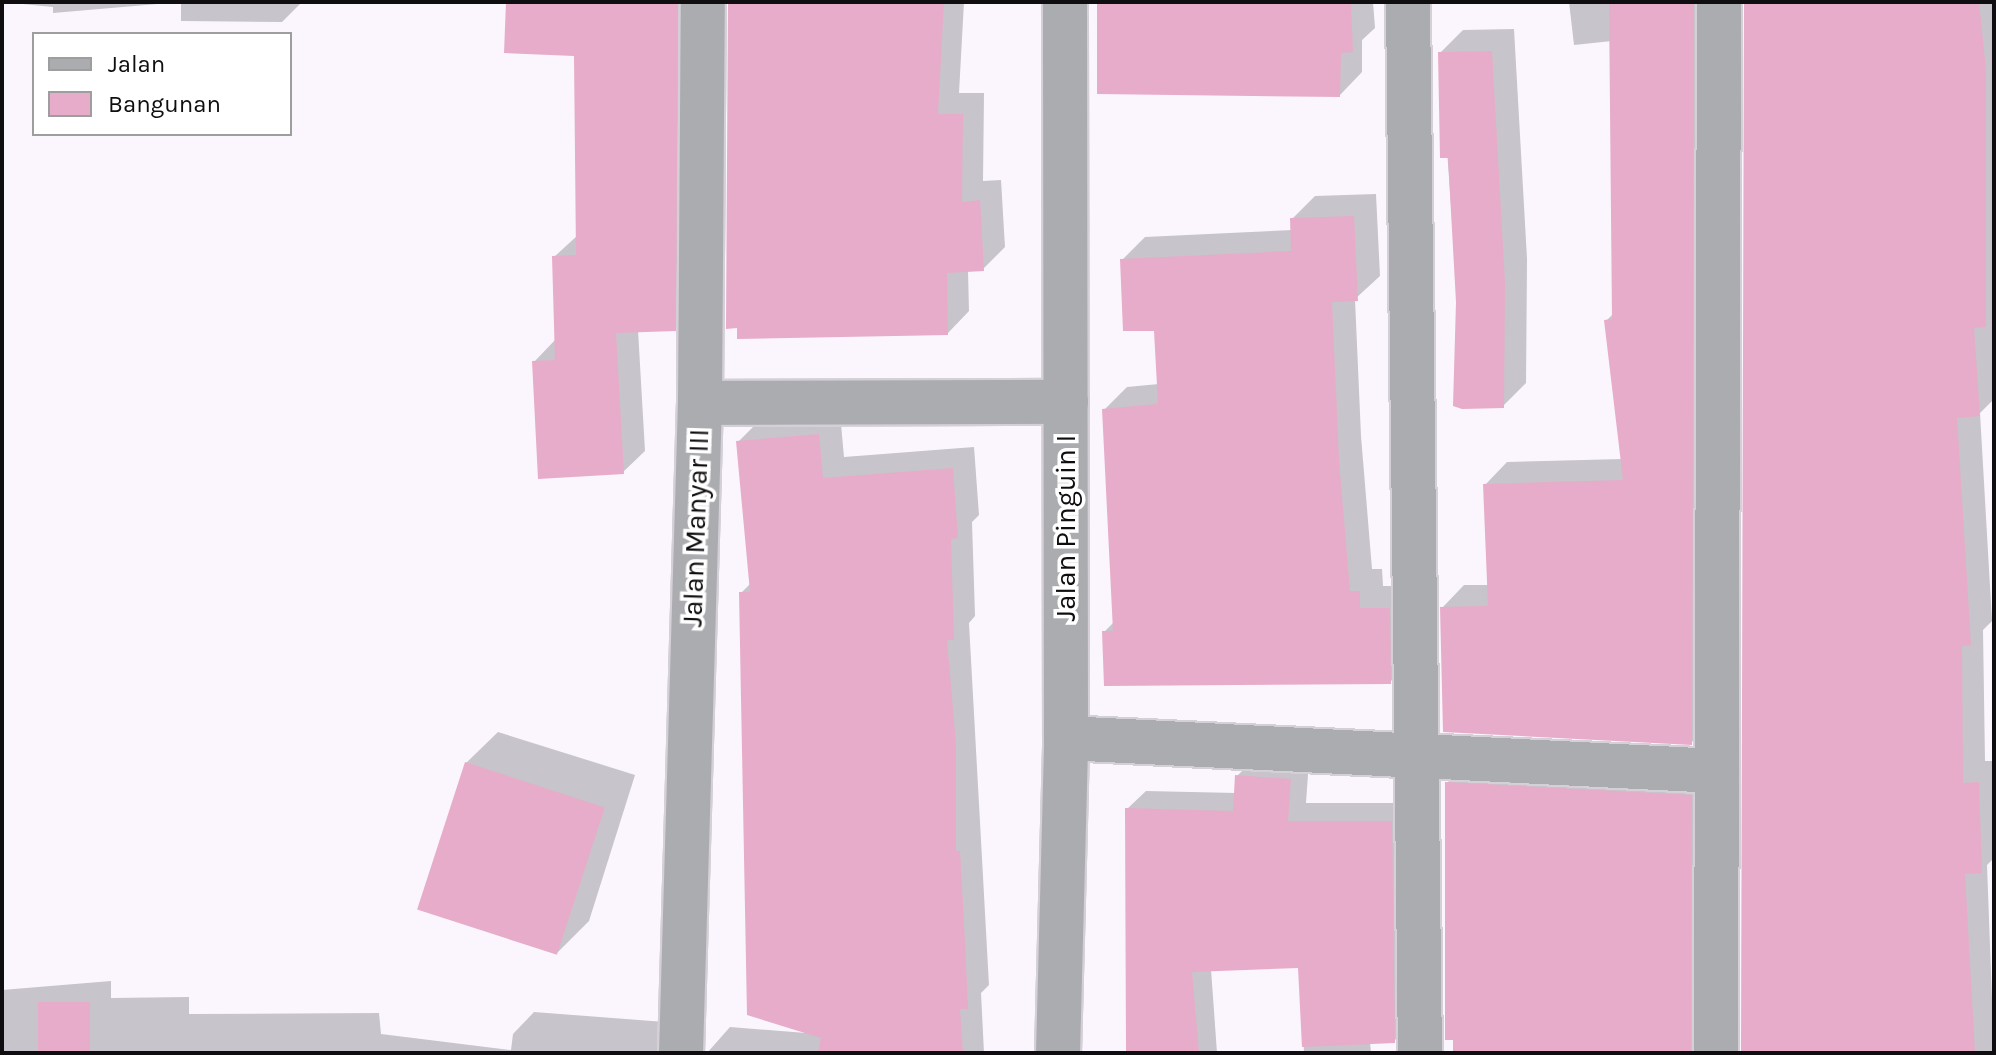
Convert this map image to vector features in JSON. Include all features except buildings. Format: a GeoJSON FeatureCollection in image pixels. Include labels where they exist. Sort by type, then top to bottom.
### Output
{"type":"FeatureCollection","features":[{"type":"Feature","properties":{"kind":"street","name":"Jalan Manyar III"},"geometry":{"type":"LineString","coordinates":[[681,1053],[700,403],[703,2]]}},
{"type":"Feature","properties":{"kind":"street","name":"Jalan Pinguin I"},"geometry":{"type":"LineString","coordinates":[[1058,1053],[1066,738],[1065,2]]}},
{"type":"Feature","properties":{"kind":"street"},"geometry":{"type":"LineString","coordinates":[[1408,2],[1413,757],[1420,1053]]}},
{"type":"Feature","properties":{"kind":"street"},"geometry":{"type":"LineString","coordinates":[[1716,1053],[1719,2]]}},
{"type":"Feature","properties":{"kind":"street"},"geometry":{"type":"LineString","coordinates":[[700,403],[1066,402]]}},
{"type":"Feature","properties":{"kind":"street"},"geometry":{"type":"LineString","coordinates":[[1066,738],[1717,771]]}}]}
